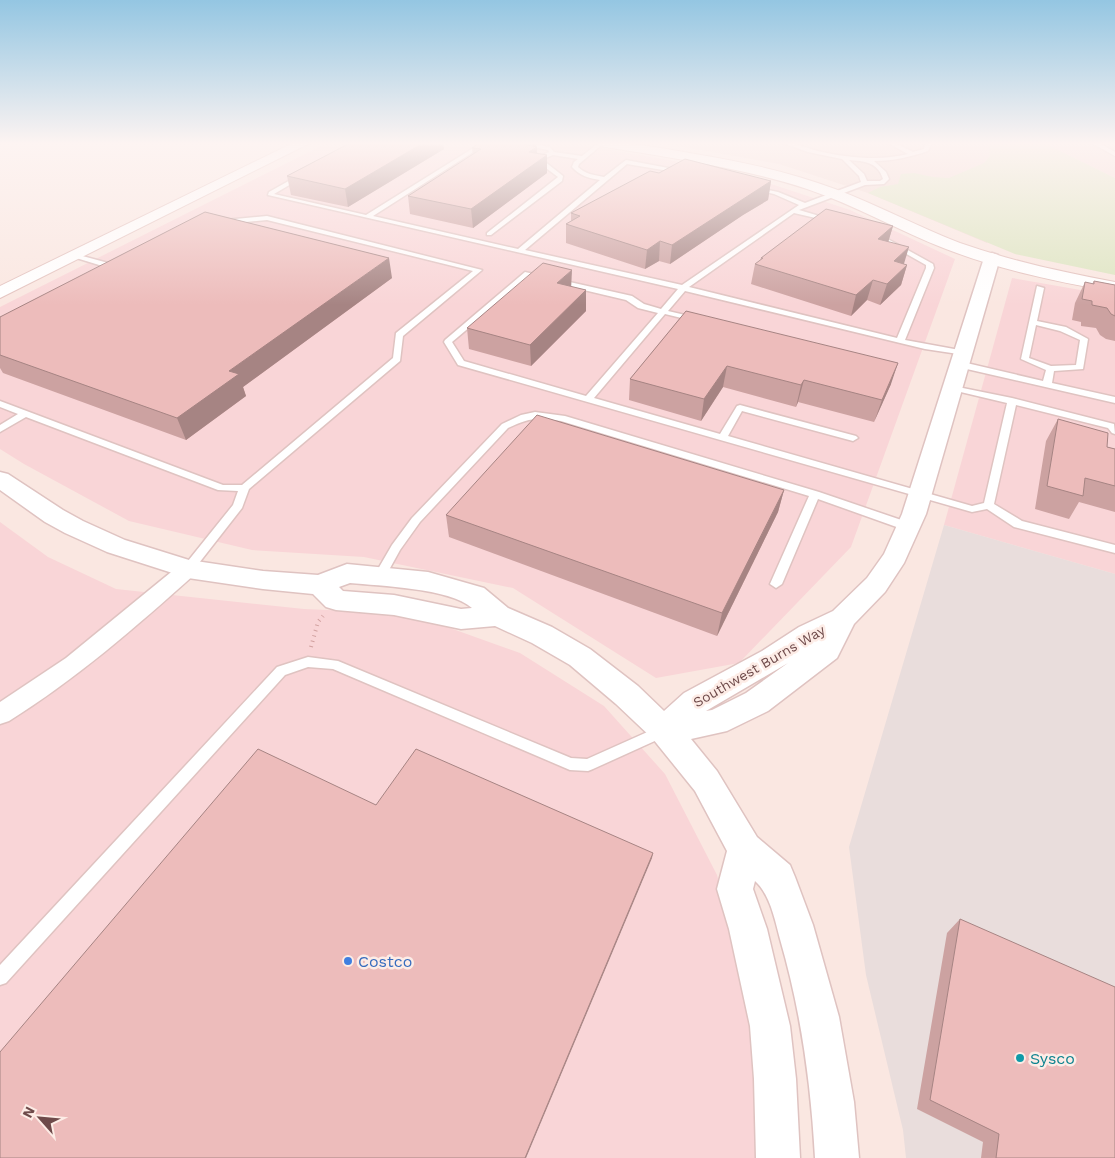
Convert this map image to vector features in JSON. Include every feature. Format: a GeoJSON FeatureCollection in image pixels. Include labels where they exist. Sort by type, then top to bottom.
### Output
{"type":"FeatureCollection","features":[{"type":"Feature","properties":{"kind":"main road"},"geometry":{"type":"LineString","coordinates":[[0,293],[196,196]]}},
{"type":"Feature","properties":{"kind":"main road"},"geometry":{"type":"LineString","coordinates":[[839,196],[934,239],[992,258],[1054,275],[1115,287]]}},
{"type":"Feature","properties":{"kind":"street","name":"Southwest Burns Way"},"geometry":{"type":"LineString","coordinates":[[664,730],[716,722],[756,702],[827,650],[843,618],[876,585],[895,557],[909,527],[992,258]]}},
{"type":"Feature","properties":{"kind":"street"},"geometry":{"type":"LineString","coordinates":[[0,479],[54,516],[74,527],[116,546],[188,569],[263,580],[320,585],[347,573],[428,582],[475,595],[498,615],[542,635],[580,657],[627,695],[664,730],[706,781],[745,849],[777,877],[806,960],[819,1016],[833,1102],[838,1158]]}},
{"type":"Feature","properties":{"kind":"street"},"geometry":{"type":"LineString","coordinates":[[0,714],[24,700],[91,652],[188,569]]}},
{"type":"Feature","properties":{"kind":"street"},"geometry":{"type":"LineString","coordinates":[[320,585],[336,600],[394,605],[461,619],[498,615]]}},
{"type":"Feature","properties":{"kind":"street"},"geometry":{"type":"LineString","coordinates":[[745,849],[735,889],[748,929],[770,1026],[775,1079],[778,1158]]}},
{"type":"Feature","properties":{"kind":"lane"},"geometry":{"type":"LineString","coordinates":[[276,196],[683,288],[900,341],[1047,385],[1115,400]]}},
{"type":"Feature","properties":{"kind":"lane"},"geometry":{"type":"LineString","coordinates":[[367,217],[401,196]]}},
{"type":"Feature","properties":{"kind":"lane"},"geometry":{"type":"LineString","coordinates":[[489,234],[539,196]]}},
{"type":"Feature","properties":{"kind":"lane"},"geometry":{"type":"LineString","coordinates":[[520,251],[585,196]]}},
{"type":"Feature","properties":{"kind":"lane"},"geometry":{"type":"LineString","coordinates":[[783,196],[805,205]]}},
{"type":"Feature","properties":{"kind":"lane"},"geometry":{"type":"LineString","coordinates":[[588,399],[683,288],[794,211],[805,205],[834,196]]}},
{"type":"Feature","properties":{"kind":"lane"},"geometry":{"type":"LineString","coordinates":[[794,211],[840,223]]}},
{"type":"Feature","properties":{"kind":"lane"},"geometry":{"type":"LineString","coordinates":[[188,569],[238,506],[244,488],[397,359],[399,335],[478,270],[267,218],[213,224]]}},
{"type":"Feature","properties":{"kind":"lane"},"geometry":{"type":"LineString","coordinates":[[867,230],[929,264],[930,268],[900,341]]}},
{"type":"Feature","properties":{"kind":"lane"},"geometry":{"type":"LineString","coordinates":[[75,256],[109,266]]}},
{"type":"Feature","properties":{"kind":"lane"},"geometry":{"type":"LineString","coordinates":[[101,270],[118,261]]}},
{"type":"Feature","properties":{"kind":"lane"},"geometry":{"type":"LineString","coordinates":[[701,321],[641,306],[629,298],[528,274],[448,342],[461,364],[972,509],[989,505],[1018,524],[1115,549]]}},
{"type":"Feature","properties":{"kind":"lane"},"geometry":{"type":"LineString","coordinates":[[1033,322],[1063,329],[1084,340],[1080,366],[1050,369],[1025,359],[1040,288]]}},
{"type":"Feature","properties":{"kind":"lane"},"geometry":{"type":"LineString","coordinates":[[1047,385],[1050,369]]}},
{"type":"Feature","properties":{"kind":"lane"},"geometry":{"type":"LineString","coordinates":[[951,387],[1111,426],[1115,430]]}},
{"type":"Feature","properties":{"kind":"lane"},"geometry":{"type":"LineString","coordinates":[[989,505],[1012,401]]}},
{"type":"Feature","properties":{"kind":"lane"},"geometry":{"type":"LineString","coordinates":[[0,404],[222,488],[244,488]]}},
{"type":"Feature","properties":{"kind":"lane"},"geometry":{"type":"LineString","coordinates":[[722,438],[740,408],[853,438]]}},
{"type":"Feature","properties":{"kind":"lane"},"geometry":{"type":"LineString","coordinates":[[0,429],[26,414]]}},
{"type":"Feature","properties":{"kind":"lane"},"geometry":{"type":"LineString","coordinates":[[380,576],[396,548],[416,520],[505,426],[524,417],[548,415],[562,418],[815,494],[909,527]]}},
{"type":"Feature","properties":{"kind":"lane"},"geometry":{"type":"LineString","coordinates":[[776,584],[815,494]]}},
{"type":"Feature","properties":{"kind":"lane"},"geometry":{"type":"LineString","coordinates":[[0,977],[281,671],[308,662],[334,664],[570,764],[588,764],[664,730]]}},
{"type":"Feature","properties":{"kind":"path"},"geometry":{"type":"LineString","coordinates":[[313,636],[318,622]]}},
{"type":"Feature","properties":{"kind":"shaded area"},"geometry":{"type":"Polygon","coordinates":[[[221,196],[808,196],[850,210],[955,259],[851,547],[739,663],[656,678],[513,588],[364,557],[252,550],[129,521],[24,464],[0,449],[0,307],[221,196]]]}},
{"type":"Feature","properties":{"kind":"shaded area"},"geometry":{"type":"Polygon","coordinates":[[[875,196],[1000,196],[987,243],[875,196]]]}},
{"type":"Feature","properties":{"kind":"shaded area"},"geometry":{"type":"Polygon","coordinates":[[[1012,278],[1115,296],[1115,574],[944,525],[1012,278]]]}},
{"type":"Feature","properties":{"kind":"shaded area"},"geometry":{"type":"Polygon","coordinates":[[[0,522],[48,557],[116,589],[304,609],[375,612],[436,623],[520,653],[604,706],[665,774],[717,875],[756,1032],[755,1158],[0,1158],[0,522]]]}},
{"type":"Feature","properties":{"kind":"shaded area"},"geometry":{"type":"Polygon","coordinates":[[[944,525],[1115,574],[1115,1158],[906,1158],[903,1130],[866,975],[849,847],[944,525]]]}},
{"type":"Feature","properties":{"kind":"green space"},"geometry":{"type":"Polygon","coordinates":[[[875,196],[1115,196],[1115,275],[1015,254],[875,196]]]}},
{"type":"Feature","properties":{"kind":"building"},"geometry":{"type":"Polygon","coordinates":[[[408,196],[489,196],[471,209],[408,196]]]}},
{"type":"Feature","properties":{"kind":"building"},"geometry":{"type":"Polygon","coordinates":[[[603,196],[748,196],[672,245],[660,241],[647,250],[566,224],[580,216],[571,213],[603,196]]]}},
{"type":"Feature","properties":{"kind":"building"},"geometry":{"type":"Polygon","coordinates":[[[826,209],[893,226],[878,239],[909,247],[894,261],[907,265],[887,284],[873,280],[856,295],[755,264],[826,209]]]}},
{"type":"Feature","properties":{"kind":"building"},"geometry":{"type":"Polygon","coordinates":[[[205,212],[389,258],[229,371],[239,374],[177,418],[0,355],[0,317],[205,212]]]}},
{"type":"Feature","properties":{"kind":"building"},"geometry":{"type":"Polygon","coordinates":[[[543,263],[572,270],[557,283],[586,290],[530,345],[467,328],[543,263]]]}},
{"type":"Feature","properties":{"kind":"building"},"geometry":{"type":"Polygon","coordinates":[[[1094,281],[1115,285],[1115,316],[1107,308],[1092,305],[1092,301],[1082,299],[1085,282],[1094,284],[1094,281]]]}},
{"type":"Feature","properties":{"kind":"building"},"geometry":{"type":"Polygon","coordinates":[[[686,311],[898,363],[882,400],[804,380],[801,385],[727,366],[704,399],[630,379],[686,311]]]}},
{"type":"Feature","properties":{"kind":"building"},"geometry":{"type":"Polygon","coordinates":[[[537,415],[784,490],[722,613],[446,515],[537,415]]]}},
{"type":"Feature","properties":{"kind":"building"},"geometry":{"type":"Polygon","coordinates":[[[1058,419],[1108,433],[1107,447],[1115,449],[1115,486],[1085,478],[1083,496],[1047,486],[1058,419]]]}},
{"type":"Feature","properties":{"kind":"building","name":"Costco"},"geometry":{"type":"Polygon","coordinates":[[[258,749],[376,805],[416,749],[653,853],[525,1158],[0,1158],[0,1052],[258,749]]]}},
{"type":"Feature","properties":{"kind":"building","name":"Sysco"},"geometry":{"type":"Polygon","coordinates":[[[960,919],[1115,987],[1115,1158],[996,1158],[999,1134],[930,1100],[960,919]]]}},
{"type":"Feature","properties":{"kind":"place","name":"Costco"},"geometry":{"type":"Point","coordinates":[348,961]}},
{"type":"Feature","properties":{"kind":"place","name":"Sysco"},"geometry":{"type":"Point","coordinates":[1020,1058]}}]}
